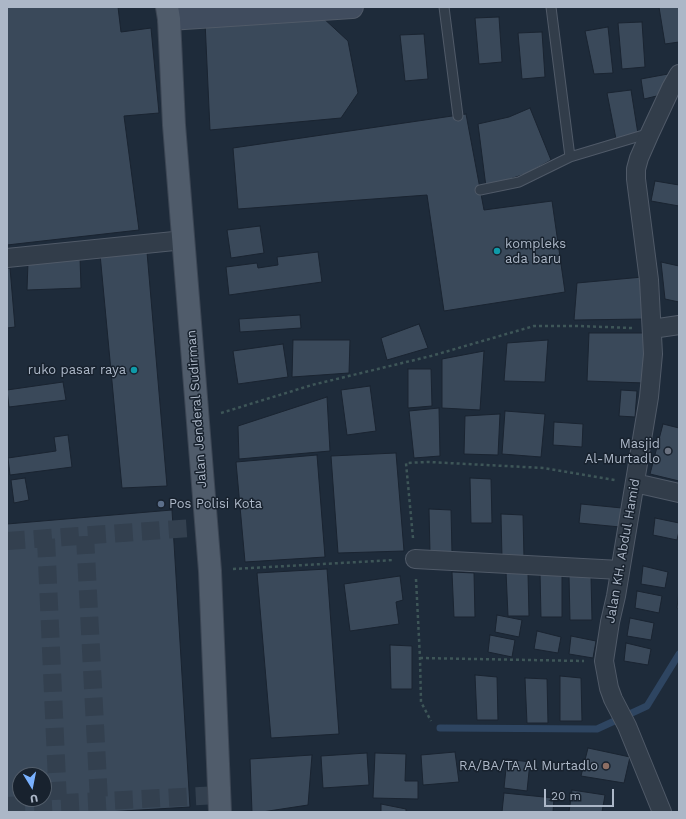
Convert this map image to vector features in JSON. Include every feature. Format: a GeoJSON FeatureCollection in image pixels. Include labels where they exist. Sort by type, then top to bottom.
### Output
{"type":"FeatureCollection","features":[{"type":"Feature","properties":{"kind":"main road","name":"Jalan Jenderal Sudirman"},"geometry":{"type":"LineString","coordinates":[[168,13],[174,125],[210,571],[220,812]]}},
{"type":"Feature","properties":{"kind":"street"},"geometry":{"type":"LineString","coordinates":[[168,13],[352,7]]}},
{"type":"Feature","properties":{"kind":"street","name":"Jalan KH. Abdul Hamid"},"geometry":{"type":"LineString","coordinates":[[662,812],[613,699],[609,688],[604,661],[650,397],[653,354],[649,280],[636,169],[650,133],[679,74]]}},
{"type":"Feature","properties":{"kind":"street"},"geometry":{"type":"LineString","coordinates":[[7,258],[184,240]]}},
{"type":"Feature","properties":{"kind":"street"},"geometry":{"type":"LineString","coordinates":[[652,329],[679,325]]}},
{"type":"Feature","properties":{"kind":"street"},"geometry":{"type":"LineString","coordinates":[[635,483],[679,494]]}},
{"type":"Feature","properties":{"kind":"street"},"geometry":{"type":"LineString","coordinates":[[415,559],[620,570]]}},
{"type":"Feature","properties":{"kind":"lane"},"geometry":{"type":"LineString","coordinates":[[444,7],[458,116]]}},
{"type":"Feature","properties":{"kind":"lane"},"geometry":{"type":"LineString","coordinates":[[551,7],[570,157]]}},
{"type":"Feature","properties":{"kind":"lane"},"geometry":{"type":"LineString","coordinates":[[480,190],[519,182],[570,157],[650,133]]}},
{"type":"Feature","properties":{"kind":"path"},"geometry":{"type":"LineString","coordinates":[[198,420],[312,385],[431,356],[534,326],[606,326],[652,329]]}},
{"type":"Feature","properties":{"kind":"path"},"geometry":{"type":"LineString","coordinates":[[431,721],[421,702],[415,559],[406,463],[429,462],[544,468],[635,483]]}},
{"type":"Feature","properties":{"kind":"path"},"geometry":{"type":"LineString","coordinates":[[210,571],[415,559]]}},
{"type":"Feature","properties":{"kind":"path"},"geometry":{"type":"LineString","coordinates":[[420,658],[604,661]]}},
{"type":"Feature","properties":{"kind":"building"},"geometry":{"type":"Polygon","coordinates":[[[7,7],[118,7],[121,32],[151,28],[159,113],[124,116],[139,230],[7,245],[7,7]]]}},
{"type":"Feature","properties":{"kind":"building"},"geometry":{"type":"Polygon","coordinates":[[[659,7],[679,7],[679,42],[665,44],[659,7]]]}},
{"type":"Feature","properties":{"kind":"building"},"geometry":{"type":"Polygon","coordinates":[[[321,16],[348,41],[358,93],[341,118],[210,130],[205,21],[321,16]]]}},
{"type":"Feature","properties":{"kind":"building"},"geometry":{"type":"Polygon","coordinates":[[[499,17],[502,62],[479,64],[475,18],[499,17]]]}},
{"type":"Feature","properties":{"kind":"building"},"geometry":{"type":"Polygon","coordinates":[[[642,22],[645,67],[622,69],[618,23],[642,22]]]}},
{"type":"Feature","properties":{"kind":"building"},"geometry":{"type":"Polygon","coordinates":[[[608,27],[613,73],[594,74],[585,31],[608,27]]]}},
{"type":"Feature","properties":{"kind":"building"},"geometry":{"type":"Polygon","coordinates":[[[542,32],[545,77],[522,79],[518,33],[542,32]]]}},
{"type":"Feature","properties":{"kind":"building"},"geometry":{"type":"Polygon","coordinates":[[[424,34],[428,79],[405,81],[400,35],[424,34]]]}},
{"type":"Feature","properties":{"kind":"building"},"geometry":{"type":"Polygon","coordinates":[[[668,74],[665,94],[644,99],[641,79],[668,74]]]}},
{"type":"Feature","properties":{"kind":"building"},"geometry":{"type":"Polygon","coordinates":[[[631,90],[638,134],[616,139],[607,93],[631,90]]]}},
{"type":"Feature","properties":{"kind":"building"},"geometry":{"type":"Polygon","coordinates":[[[530,108],[551,160],[528,173],[486,187],[478,124],[509,117],[530,108]]]}},
{"type":"Feature","properties":{"kind":"building","name":"kompleks ada baru"},"geometry":{"type":"Polygon","coordinates":[[[466,114],[484,210],[552,201],[565,292],[444,311],[427,195],[238,209],[233,148],[466,114]]]}},
{"type":"Feature","properties":{"kind":"building"},"geometry":{"type":"Polygon","coordinates":[[[655,181],[679,185],[679,206],[651,201],[655,181]]]}},
{"type":"Feature","properties":{"kind":"building"},"geometry":{"type":"Polygon","coordinates":[[[260,226],[264,253],[231,258],[227,230],[260,226]]]}},
{"type":"Feature","properties":{"kind":"building","name":"ruko pasar raya"},"geometry":{"type":"Polygon","coordinates":[[[147,252],[167,486],[122,488],[100,254],[147,252]]]}},
{"type":"Feature","properties":{"kind":"building"},"geometry":{"type":"Polygon","coordinates":[[[318,252],[322,282],[229,295],[226,267],[257,263],[258,268],[278,265],[277,257],[318,252]]]}},
{"type":"Feature","properties":{"kind":"building"},"geometry":{"type":"Polygon","coordinates":[[[80,257],[81,288],[27,290],[28,262],[80,257]]]}},
{"type":"Feature","properties":{"kind":"building"},"geometry":{"type":"Polygon","coordinates":[[[661,262],[679,266],[679,302],[665,299],[661,262]]]}},
{"type":"Feature","properties":{"kind":"building"},"geometry":{"type":"Polygon","coordinates":[[[7,268],[10,268],[15,327],[7,328],[7,268]]]}},
{"type":"Feature","properties":{"kind":"building"},"geometry":{"type":"Polygon","coordinates":[[[643,277],[645,319],[574,320],[577,283],[643,277]]]}},
{"type":"Feature","properties":{"kind":"building"},"geometry":{"type":"Polygon","coordinates":[[[300,315],[301,328],[240,332],[239,319],[300,315]]]}},
{"type":"Feature","properties":{"kind":"building"},"geometry":{"type":"Polygon","coordinates":[[[419,324],[428,348],[387,360],[381,338],[419,324]]]}},
{"type":"Feature","properties":{"kind":"building"},"geometry":{"type":"Polygon","coordinates":[[[589,333],[647,333],[645,383],[587,381],[589,333]]]}},
{"type":"Feature","properties":{"kind":"building"},"geometry":{"type":"Polygon","coordinates":[[[293,340],[350,340],[349,373],[292,377],[293,340]]]}},
{"type":"Feature","properties":{"kind":"building"},"geometry":{"type":"Polygon","coordinates":[[[548,340],[545,382],[504,381],[507,343],[548,340]]]}},
{"type":"Feature","properties":{"kind":"building"},"geometry":{"type":"Polygon","coordinates":[[[283,344],[288,377],[238,384],[233,351],[283,344]]]}},
{"type":"Feature","properties":{"kind":"building"},"geometry":{"type":"Polygon","coordinates":[[[484,351],[480,410],[442,408],[442,359],[484,351]]]}},
{"type":"Feature","properties":{"kind":"building"},"geometry":{"type":"Polygon","coordinates":[[[408,369],[431,369],[432,406],[408,408],[408,369]]]}},
{"type":"Feature","properties":{"kind":"building"},"geometry":{"type":"Polygon","coordinates":[[[63,382],[66,400],[9,407],[7,390],[63,382]]]}},
{"type":"Feature","properties":{"kind":"building"},"geometry":{"type":"Polygon","coordinates":[[[370,386],[376,431],[347,435],[341,390],[370,386]]]}},
{"type":"Feature","properties":{"kind":"building"},"geometry":{"type":"Polygon","coordinates":[[[621,390],[637,391],[635,417],[619,416],[621,390]]]}},
{"type":"Feature","properties":{"kind":"building"},"geometry":{"type":"Polygon","coordinates":[[[327,397],[330,451],[239,459],[238,426],[327,397]]]}},
{"type":"Feature","properties":{"kind":"building"},"geometry":{"type":"Polygon","coordinates":[[[439,408],[440,456],[414,458],[409,411],[439,408]]]}},
{"type":"Feature","properties":{"kind":"building"},"geometry":{"type":"Polygon","coordinates":[[[505,411],[545,414],[541,457],[502,454],[505,411]]]}},
{"type":"Feature","properties":{"kind":"building"},"geometry":{"type":"Polygon","coordinates":[[[500,414],[498,455],[464,454],[465,416],[500,414]]]}},
{"type":"Feature","properties":{"kind":"building"},"geometry":{"type":"Polygon","coordinates":[[[554,422],[583,424],[582,447],[553,445],[554,422]]]}},
{"type":"Feature","properties":{"kind":"building","name":"Masjid Al-Murtadlo"},"geometry":{"type":"Polygon","coordinates":[[[663,424],[679,428],[679,481],[650,474],[663,424]]]}},
{"type":"Feature","properties":{"kind":"building"},"geometry":{"type":"Polygon","coordinates":[[[68,435],[72,467],[10,475],[8,458],[56,451],[54,437],[68,435]]]}},
{"type":"Feature","properties":{"kind":"building"},"geometry":{"type":"Polygon","coordinates":[[[396,453],[404,551],[338,553],[331,456],[396,453]]]}},
{"type":"Feature","properties":{"kind":"building"},"geometry":{"type":"Polygon","coordinates":[[[317,455],[325,557],[245,562],[236,462],[317,455]]]}},
{"type":"Feature","properties":{"kind":"building"},"geometry":{"type":"Polygon","coordinates":[[[25,478],[29,500],[14,503],[11,480],[25,478]]]}},
{"type":"Feature","properties":{"kind":"building"},"geometry":{"type":"Polygon","coordinates":[[[470,478],[491,479],[492,523],[471,523],[470,478]]]}},
{"type":"Feature","properties":{"kind":"building"},"geometry":{"type":"Polygon","coordinates":[[[581,504],[622,508],[620,527],[579,523],[581,504]]]}},
{"type":"Feature","properties":{"kind":"building"},"geometry":{"type":"Polygon","coordinates":[[[429,509],[451,510],[452,553],[430,553],[429,509]]]}},
{"type":"Feature","properties":{"kind":"building"},"geometry":{"type":"Polygon","coordinates":[[[172,510],[190,807],[107,812],[7,812],[7,524],[172,510]]]}},
{"type":"Feature","properties":{"kind":"building"},"geometry":{"type":"Polygon","coordinates":[[[501,514],[523,515],[524,558],[502,558],[501,514]]]}},
{"type":"Feature","properties":{"kind":"building"},"geometry":{"type":"Polygon","coordinates":[[[655,518],[679,523],[677,540],[653,535],[655,518]]]}},
{"type":"Feature","properties":{"kind":"building"},"geometry":{"type":"Polygon","coordinates":[[[643,566],[668,572],[665,588],[641,584],[643,566]]]}},
{"type":"Feature","properties":{"kind":"building"},"geometry":{"type":"Polygon","coordinates":[[[327,569],[339,734],[271,738],[257,573],[327,569]]]}},
{"type":"Feature","properties":{"kind":"building"},"geometry":{"type":"Polygon","coordinates":[[[506,571],[528,573],[529,616],[508,616],[506,571]]]}},
{"type":"Feature","properties":{"kind":"building"},"geometry":{"type":"Polygon","coordinates":[[[452,572],[474,573],[475,617],[454,617],[452,572]]]}},
{"type":"Feature","properties":{"kind":"building"},"geometry":{"type":"Polygon","coordinates":[[[540,572],[562,574],[562,617],[541,617],[540,572]]]}},
{"type":"Feature","properties":{"kind":"building"},"geometry":{"type":"Polygon","coordinates":[[[569,575],[591,576],[592,620],[570,620],[569,575]]]}},
{"type":"Feature","properties":{"kind":"building"},"geometry":{"type":"Polygon","coordinates":[[[400,576],[403,600],[396,602],[399,624],[350,631],[344,584],[400,576]]]}},
{"type":"Feature","properties":{"kind":"building"},"geometry":{"type":"Polygon","coordinates":[[[679,590],[679,609],[677,608],[679,590]]]}},
{"type":"Feature","properties":{"kind":"building"},"geometry":{"type":"Polygon","coordinates":[[[637,591],[662,596],[659,613],[635,608],[637,591]]]}},
{"type":"Feature","properties":{"kind":"building"},"geometry":{"type":"Polygon","coordinates":[[[497,615],[522,620],[519,637],[495,632],[497,615]]]}},
{"type":"Feature","properties":{"kind":"building"},"geometry":{"type":"Polygon","coordinates":[[[630,618],[654,623],[651,640],[627,636],[630,618]]]}},
{"type":"Feature","properties":{"kind":"building"},"geometry":{"type":"Polygon","coordinates":[[[537,631],[561,637],[558,653],[534,649],[537,631]]]}},
{"type":"Feature","properties":{"kind":"building"},"geometry":{"type":"Polygon","coordinates":[[[490,635],[515,640],[512,657],[488,652],[490,635]]]}},
{"type":"Feature","properties":{"kind":"building"},"geometry":{"type":"Polygon","coordinates":[[[571,636],[596,641],[593,658],[569,654],[571,636]]]}},
{"type":"Feature","properties":{"kind":"building"},"geometry":{"type":"Polygon","coordinates":[[[626,643],[651,649],[648,665],[624,661],[626,643]]]}},
{"type":"Feature","properties":{"kind":"building"},"geometry":{"type":"Polygon","coordinates":[[[390,645],[412,646],[412,689],[391,689],[390,645]]]}},
{"type":"Feature","properties":{"kind":"building"},"geometry":{"type":"Polygon","coordinates":[[[475,675],[497,677],[498,720],[477,720],[475,675]]]}},
{"type":"Feature","properties":{"kind":"building"},"geometry":{"type":"Polygon","coordinates":[[[560,676],[581,678],[582,721],[560,721],[560,676]]]}},
{"type":"Feature","properties":{"kind":"building"},"geometry":{"type":"Polygon","coordinates":[[[525,678],[547,679],[548,723],[527,723],[525,678]]]}},
{"type":"Feature","properties":{"kind":"building","name":"RA/BA/TA Al Murtadlo"},"geometry":{"type":"Polygon","coordinates":[[[588,748],[630,757],[624,783],[581,776],[588,748]]]}},
{"type":"Feature","properties":{"kind":"building"},"geometry":{"type":"Polygon","coordinates":[[[455,752],[459,782],[423,785],[421,755],[455,752]]]}},
{"type":"Feature","properties":{"kind":"building"},"geometry":{"type":"Polygon","coordinates":[[[367,753],[369,785],[323,788],[321,756],[367,753]]]}},
{"type":"Feature","properties":{"kind":"building"},"geometry":{"type":"Polygon","coordinates":[[[375,753],[406,754],[405,781],[418,781],[418,799],[373,798],[375,753]]]}},
{"type":"Feature","properties":{"kind":"building"},"geometry":{"type":"Polygon","coordinates":[[[312,755],[308,805],[262,812],[252,812],[250,759],[312,755]]]}},
{"type":"Feature","properties":{"kind":"building"},"geometry":{"type":"Polygon","coordinates":[[[507,759],[530,762],[527,791],[504,788],[507,759]]]}},
{"type":"Feature","properties":{"kind":"building"},"geometry":{"type":"Polygon","coordinates":[[[572,790],[605,795],[602,812],[569,812],[572,790]]]}},
{"type":"Feature","properties":{"kind":"building"},"geometry":{"type":"Polygon","coordinates":[[[504,793],[554,798],[553,812],[502,812],[504,793]]]}},
{"type":"Feature","properties":{"kind":"building"},"geometry":{"type":"Polygon","coordinates":[[[381,804],[406,809],[406,812],[381,812],[381,804]]]}},
{"type":"Feature","properties":{"kind":"waterway"},"geometry":{"type":"LineString","coordinates":[[440,728],[597,729],[647,706],[679,654]]}},
{"type":"Feature","properties":{"kind":"tunnel"},"geometry":{"type":"LineString","coordinates":[[7,541],[206,527]]}},
{"type":"Feature","properties":{"kind":"tunnel"},"geometry":{"type":"LineString","coordinates":[[85,536],[99,801]]}},
{"type":"Feature","properties":{"kind":"tunnel"},"geometry":{"type":"LineString","coordinates":[[46,539],[58,803]]}},
{"type":"Feature","properties":{"kind":"tunnel"},"geometry":{"type":"LineString","coordinates":[[7,806],[220,795]]}},
{"type":"Feature","properties":{"kind":"place","name":"kompleks ada baru"},"geometry":{"type":"Point","coordinates":[497,251]}},
{"type":"Feature","properties":{"kind":"place","name":"ruko pasar raya"},"geometry":{"type":"Point","coordinates":[134,370]}},
{"type":"Feature","properties":{"kind":"place","name":"Masjid Al-Murtadlo"},"geometry":{"type":"Point","coordinates":[668,451]}},
{"type":"Feature","properties":{"kind":"place","name":"Pos Polisi Kota"},"geometry":{"type":"Point","coordinates":[161,504]}},
{"type":"Feature","properties":{"kind":"place","name":"RA/BA/TA Al Murtadlo"},"geometry":{"type":"Point","coordinates":[606,766]}}]}
